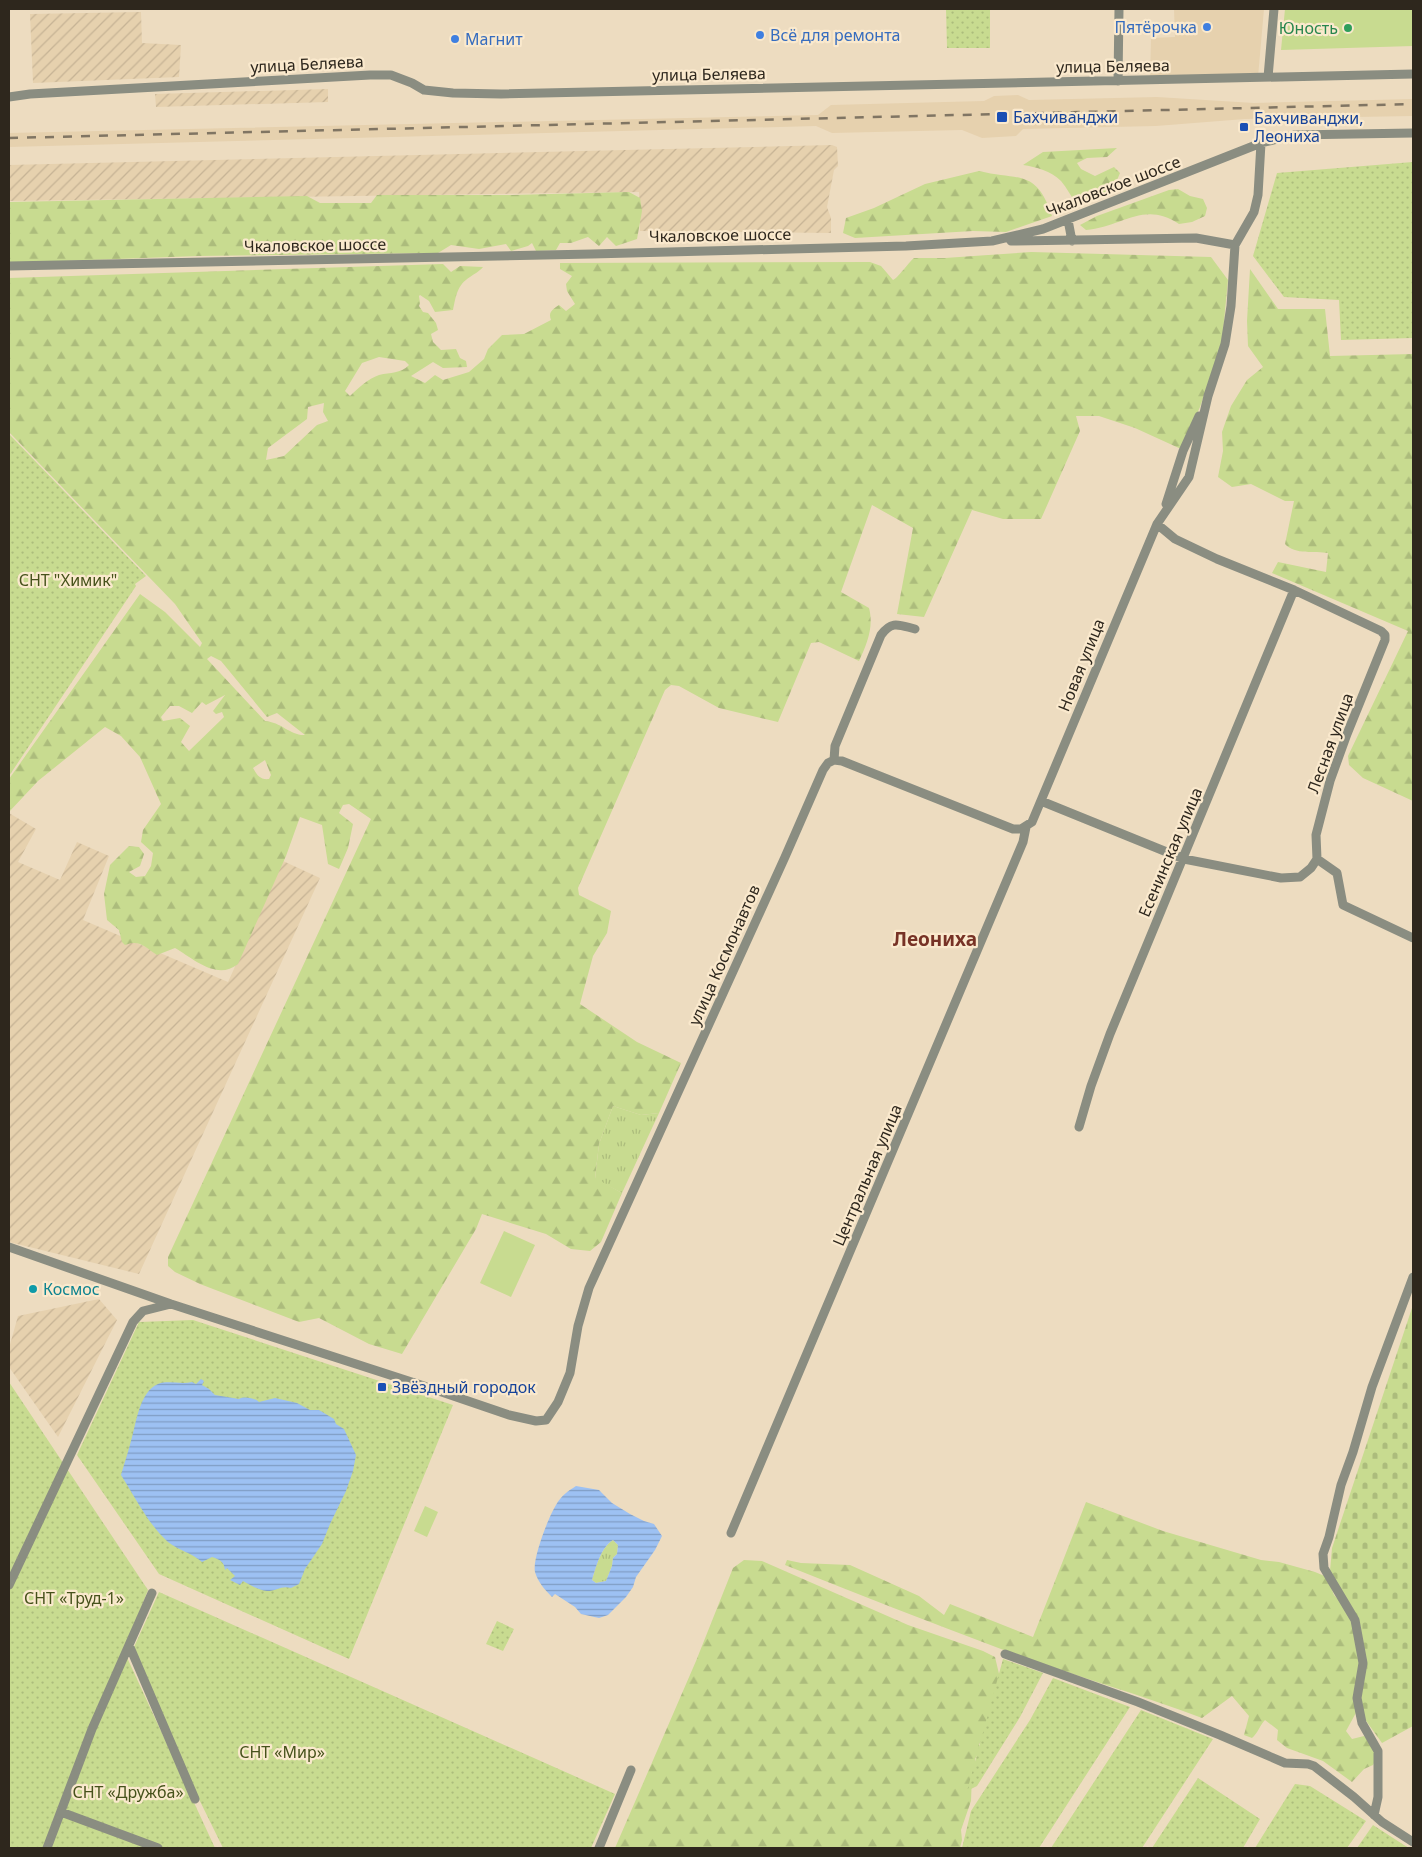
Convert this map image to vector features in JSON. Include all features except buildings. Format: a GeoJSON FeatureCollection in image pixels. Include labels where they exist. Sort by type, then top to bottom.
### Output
{"type":"FeatureCollection","features":[{"type":"Feature","properties":{"kind":"street"},"geometry":{"type":"LineString","coordinates":[[1118,81],[1119,9]]}},
{"type":"Feature","properties":{"kind":"street"},"geometry":{"type":"LineString","coordinates":[[1268,77],[1274,9]]}},
{"type":"Feature","properties":{"kind":"street","name":"улица Беляева"},"geometry":{"type":"LineString","coordinates":[[9,97],[30,94],[370,75],[391,75],[424,90],[500,94],[1413,74]]}},
{"type":"Feature","properties":{"kind":"street","name":"Чкаловское шоссе"},"geometry":{"type":"LineString","coordinates":[[9,266],[592,254],[906,246],[992,241],[1023,234],[1068,220],[1261,144],[1294,135],[1413,133]]}},
{"type":"Feature","properties":{"kind":"street"},"geometry":{"type":"LineString","coordinates":[[992,241],[1196,238],[1235,245],[1254,212],[1261,173],[1261,144]]}},
{"type":"Feature","properties":{"kind":"street"},"geometry":{"type":"LineString","coordinates":[[1068,220],[1072,241]]}},
{"type":"Feature","properties":{"kind":"street","name":"Новая улица"},"geometry":{"type":"LineString","coordinates":[[1026,827],[1032,822],[1157,524],[1189,477],[1208,396],[1226,344],[1231,306],[1235,245]]}},
{"type":"Feature","properties":{"kind":"street"},"geometry":{"type":"LineString","coordinates":[[1157,524],[1175,539],[1294,590]]}},
{"type":"Feature","properties":{"kind":"street","name":"Лесная улица"},"geometry":{"type":"LineString","coordinates":[[1294,590],[1381,631],[1385,634],[1386,640],[1346,734],[1330,781],[1316,835],[1317,858]]}},
{"type":"Feature","properties":{"kind":"street","name":"Есенинская улица"},"geometry":{"type":"LineString","coordinates":[[1078,1127],[1110,1034],[1294,590]]}},
{"type":"Feature","properties":{"kind":"street","name":"улица Космонавтов"},"geometry":{"type":"LineString","coordinates":[[9,1247],[171,1304],[509,1415],[536,1422],[546,1420],[558,1402],[570,1373],[578,1326],[589,1288],[823,770],[828,763],[834,760],[835,746],[881,636],[886,628],[894,624],[915,629]]}},
{"type":"Feature","properties":{"kind":"street"},"geometry":{"type":"LineString","coordinates":[[834,760],[842,760],[996,824],[1013,829],[1026,827]]}},
{"type":"Feature","properties":{"kind":"street"},"geometry":{"type":"LineString","coordinates":[[1041,801],[1184,859],[1281,878],[1300,878],[1311,868],[1317,858],[1337,874],[1343,904],[1413,938]]}},
{"type":"Feature","properties":{"kind":"street","name":"Центральная улица"},"geometry":{"type":"LineString","coordinates":[[731,1533],[1016,860],[1025,837],[1026,827]]}},
{"type":"Feature","properties":{"kind":"street"},"geometry":{"type":"LineString","coordinates":[[1374,1815],[1378,1792],[1378,1751],[1362,1723],[1357,1698],[1363,1663],[1355,1620],[1324,1568],[1323,1554],[1329,1537],[1341,1485],[1353,1452],[1372,1386],[1413,1277]]}},
{"type":"Feature","properties":{"kind":"street"},"geometry":{"type":"LineString","coordinates":[[9,1585],[133,1322],[143,1311],[171,1304]]}},
{"type":"Feature","properties":{"kind":"street"},"geometry":{"type":"LineString","coordinates":[[47,1848],[92,1729],[152,1593]]}},
{"type":"Feature","properties":{"kind":"street"},"geometry":{"type":"LineString","coordinates":[[129,1645],[196,1799]]}},
{"type":"Feature","properties":{"kind":"street"},"geometry":{"type":"LineString","coordinates":[[1005,1654],[1138,1702],[1285,1763],[1314,1766],[1374,1815],[1413,1842]]}},
{"type":"Feature","properties":{"kind":"street"},"geometry":{"type":"LineString","coordinates":[[599,1848],[631,1770]]}},
{"type":"Feature","properties":{"kind":"street"},"geometry":{"type":"LineString","coordinates":[[61,1812],[158,1848]]}},
{"type":"Feature","properties":{"kind":"shaded area"},"geometry":{"type":"Polygon","coordinates":[[[1174,9],[1264,9],[1258,77],[1150,80],[1151,38],[1175,37],[1174,9]]]}},
{"type":"Feature","properties":{"kind":"shaded area"},"geometry":{"type":"Polygon","coordinates":[[[141,12],[142,43],[181,45],[179,77],[33,83],[30,14],[141,12]]]}},
{"type":"Feature","properties":{"kind":"shaded area"},"geometry":{"type":"Polygon","coordinates":[[[328,89],[328,102],[156,107],[155,94],[328,89]]]}},
{"type":"Feature","properties":{"kind":"shaded area"},"geometry":{"type":"Polygon","coordinates":[[[1018,95],[1029,100],[1157,97],[1254,103],[1413,99],[1413,116],[1245,119],[1156,126],[1023,129],[1016,136],[982,138],[962,130],[832,133],[816,126],[9,147],[9,133],[818,115],[831,105],[984,101],[994,96],[1018,95]]]}},
{"type":"Feature","properties":{"kind":"shaded area"},"geometry":{"type":"Polygon","coordinates":[[[832,145],[837,147],[838,166],[834,170],[827,207],[831,218],[831,233],[640,231],[639,192],[9,201],[9,165],[832,145]]]}},
{"type":"Feature","properties":{"kind":"shaded area"},"geometry":{"type":"Polygon","coordinates":[[[9,813],[36,829],[18,862],[60,880],[77,842],[109,856],[83,920],[228,982],[283,861],[320,878],[139,1274],[9,1242],[9,813]]]}},
{"type":"Feature","properties":{"kind":"shaded area"},"geometry":{"type":"Polygon","coordinates":[[[99,1299],[117,1320],[58,1437],[9,1367],[9,1348],[18,1316],[99,1299]]]}},
{"type":"Feature","properties":{"kind":"green space"},"geometry":{"type":"Polygon","coordinates":[[[946,9],[990,9],[990,48],[947,48],[946,9]]]}},
{"type":"Feature","properties":{"kind":"green space","name":"Юность"},"geometry":{"type":"Polygon","coordinates":[[[1285,9],[1413,9],[1413,46],[1281,50],[1285,9]]]}},
{"type":"Feature","properties":{"kind":"green space"},"geometry":{"type":"Polygon","coordinates":[[[1117,148],[1107,157],[1087,158],[1077,163],[1081,169],[1095,176],[1114,167],[1120,173],[1113,188],[1104,196],[1077,204],[1063,184],[1053,175],[1043,170],[1023,165],[1043,152],[1117,148]]]}},
{"type":"Feature","properties":{"kind":"green space"},"geometry":{"type":"Polygon","coordinates":[[[1413,162],[1413,338],[1341,340],[1339,300],[1284,297],[1253,256],[1277,173],[1413,162]]]}},
{"type":"Feature","properties":{"kind":"green space"},"geometry":{"type":"Polygon","coordinates":[[[979,171],[1024,179],[1032,183],[1046,201],[1052,216],[1006,232],[973,231],[855,238],[843,233],[846,218],[874,208],[925,184],[979,171]]]}},
{"type":"Feature","properties":{"kind":"green space"},"geometry":{"type":"Polygon","coordinates":[[[1178,189],[1190,196],[1203,199],[1207,208],[1205,216],[1192,222],[1179,224],[1155,214],[1133,217],[1099,228],[1086,230],[1080,225],[1097,216],[1169,190],[1178,189]]]}},
{"type":"Feature","properties":{"kind":"green space"},"geometry":{"type":"Polygon","coordinates":[[[629,192],[640,198],[642,211],[637,239],[616,246],[607,237],[599,246],[588,237],[571,243],[560,243],[556,250],[536,251],[532,243],[511,251],[506,244],[479,249],[451,245],[438,253],[198,256],[9,263],[9,202],[307,196],[320,203],[371,203],[377,195],[512,195],[629,192]]]}},
{"type":"Feature","properties":{"kind":"green space"},"geometry":{"type":"Polygon","coordinates":[[[1031,252],[1211,257],[1228,280],[1222,342],[1200,407],[1181,449],[1135,428],[1099,416],[1076,416],[1080,431],[1041,519],[1003,519],[972,510],[924,617],[897,614],[913,528],[872,505],[841,592],[869,608],[870,629],[862,655],[859,661],[819,642],[811,643],[778,722],[719,708],[679,686],[671,685],[665,690],[578,888],[579,895],[611,911],[607,933],[593,956],[580,1004],[637,1042],[681,1063],[659,1113],[641,1115],[613,1106],[599,1144],[595,1178],[622,1193],[601,1242],[590,1251],[571,1249],[546,1234],[482,1214],[476,1229],[402,1354],[369,1344],[319,1318],[299,1322],[200,1284],[175,1272],[168,1266],[168,1257],[371,819],[349,804],[343,805],[339,813],[353,824],[348,848],[339,869],[328,864],[322,825],[300,817],[286,856],[238,964],[230,969],[222,970],[206,966],[175,948],[157,955],[138,943],[125,945],[122,942],[119,930],[107,920],[104,894],[110,865],[129,846],[139,847],[144,854],[140,866],[129,872],[136,877],[145,876],[151,866],[153,853],[141,842],[143,830],[161,804],[140,757],[121,736],[105,727],[38,781],[9,812],[9,779],[140,594],[165,612],[200,647],[202,643],[175,604],[9,432],[9,278],[443,264],[451,272],[460,266],[483,267],[462,284],[453,310],[435,312],[429,301],[419,296],[419,306],[436,323],[438,330],[431,334],[433,342],[441,350],[456,349],[460,358],[466,361],[467,367],[443,368],[433,362],[411,376],[425,383],[435,375],[443,380],[469,372],[484,359],[488,349],[502,335],[524,334],[551,320],[551,311],[559,305],[566,311],[575,304],[567,291],[566,284],[572,276],[560,269],[560,263],[870,262],[881,266],[893,280],[914,258],[945,258],[1031,252]],[[379,357],[362,363],[345,391],[350,396],[363,384],[375,377],[399,371],[409,365],[405,361],[379,357]],[[324,403],[308,407],[307,419],[268,448],[266,460],[284,456],[317,425],[328,421],[323,412],[324,403]],[[211,656],[207,659],[265,721],[300,735],[305,735],[277,713],[267,717],[221,661],[211,656]],[[225,695],[206,705],[202,702],[192,713],[179,706],[170,706],[161,717],[163,721],[180,718],[190,726],[181,742],[189,751],[224,717],[222,712],[216,714],[213,711],[225,695]],[[265,760],[253,768],[263,779],[269,779],[271,775],[265,760]]]}},
{"type":"Feature","properties":{"kind":"green space"},"geometry":{"type":"Polygon","coordinates":[[[1250,269],[1278,309],[1325,309],[1330,356],[1413,354],[1413,801],[1363,778],[1349,765],[1348,756],[1408,631],[1272,573],[1278,562],[1326,572],[1328,553],[1294,550],[1285,544],[1294,501],[1285,501],[1251,484],[1232,487],[1218,477],[1223,451],[1222,432],[1231,406],[1247,380],[1263,367],[1248,346],[1247,321],[1250,269]]]}},
{"type":"Feature","properties":{"kind":"green space","name":"СНТ \"Химик\""},"geometry":{"type":"Polygon","coordinates":[[[9,434],[146,576],[135,584],[136,586],[9,776],[9,434]]]}},
{"type":"Feature","properties":{"kind":"green space"},"geometry":{"type":"Polygon","coordinates":[[[613,1106],[641,1115],[659,1113],[622,1193],[595,1179],[599,1144],[613,1106]]]}},
{"type":"Feature","properties":{"kind":"green space"},"geometry":{"type":"Polygon","coordinates":[[[504,1231],[535,1245],[511,1297],[480,1283],[504,1231]]]}},
{"type":"Feature","properties":{"kind":"green space"},"geometry":{"type":"Polygon","coordinates":[[[1413,1305],[1413,1726],[1382,1743],[1364,1718],[1360,1694],[1365,1662],[1357,1619],[1330,1571],[1332,1548],[1413,1305]]]}},
{"type":"Feature","properties":{"kind":"green space"},"geometry":{"type":"Polygon","coordinates":[[[193,1320],[453,1405],[349,1659],[159,1574],[77,1455],[139,1322],[193,1320]]]}},
{"type":"Feature","properties":{"kind":"green space","name":"СНТ «Труд-1»"},"geometry":{"type":"Polygon","coordinates":[[[9,1382],[148,1590],[124,1651],[215,1848],[9,1848],[9,1382]]]}},
{"type":"Feature","properties":{"kind":"green space"},"geometry":{"type":"Polygon","coordinates":[[[1086,1502],[1163,1531],[1261,1560],[1279,1562],[1315,1572],[1327,1577],[1334,1595],[1345,1606],[1353,1621],[1361,1664],[1357,1711],[1346,1731],[1352,1739],[1364,1736],[1372,1742],[1377,1757],[1373,1765],[1364,1769],[1352,1782],[1323,1761],[1287,1748],[1277,1740],[1278,1730],[1265,1720],[1252,1738],[1244,1735],[1249,1716],[1232,1696],[1202,1718],[1001,1649],[785,1565],[787,1560],[801,1563],[850,1565],[919,1596],[944,1615],[950,1604],[1033,1637],[1086,1502]]]}},
{"type":"Feature","properties":{"kind":"green space"},"geometry":{"type":"Polygon","coordinates":[[[425,1506],[438,1512],[427,1537],[414,1531],[425,1506]]]}},
{"type":"Feature","properties":{"kind":"green space"},"geometry":{"type":"Polygon","coordinates":[[[613,1540],[618,1545],[617,1554],[613,1558],[606,1581],[596,1583],[592,1580],[600,1558],[605,1547],[613,1540]]]}},
{"type":"Feature","properties":{"kind":"green space"},"geometry":{"type":"Polygon","coordinates":[[[744,1560],[762,1561],[908,1625],[995,1657],[1000,1678],[990,1734],[979,1744],[980,1750],[975,1759],[976,1769],[972,1776],[971,1801],[961,1830],[962,1840],[960,1848],[615,1848],[696,1661],[733,1568],[744,1560]]]}},
{"type":"Feature","properties":{"kind":"green space","name":"СНТ «Мир»"},"geometry":{"type":"Polygon","coordinates":[[[159,1592],[615,1794],[591,1848],[223,1848],[195,1791],[134,1647],[159,1592]]]}},
{"type":"Feature","properties":{"kind":"green space"},"geometry":{"type":"Polygon","coordinates":[[[497,1621],[514,1629],[503,1651],[486,1644],[497,1621]]]}},
{"type":"Feature","properties":{"kind":"green space"},"geometry":{"type":"Polygon","coordinates":[[[1003,1659],[1043,1673],[1020,1717],[977,1786],[967,1791],[1003,1659]]]}},
{"type":"Feature","properties":{"kind":"green space"},"geometry":{"type":"Polygon","coordinates":[[[1053,1678],[1130,1707],[1039,1848],[962,1848],[971,1811],[1030,1720],[1053,1678]]]}},
{"type":"Feature","properties":{"kind":"green space"},"geometry":{"type":"Polygon","coordinates":[[[1141,1710],[1213,1739],[1142,1848],[1051,1848],[1141,1710]]]}},
{"type":"Feature","properties":{"kind":"green space"},"geometry":{"type":"Polygon","coordinates":[[[1198,1778],[1260,1819],[1243,1848],[1152,1848],[1198,1778]]]}},
{"type":"Feature","properties":{"kind":"green space"},"geometry":{"type":"Polygon","coordinates":[[[1295,1784],[1310,1786],[1366,1821],[1347,1848],[1255,1848],[1295,1784]]]}},
{"type":"Feature","properties":{"kind":"green space"},"geometry":{"type":"Polygon","coordinates":[[[1373,1825],[1404,1845],[1409,1848],[1357,1848],[1373,1825]]]}},
{"type":"Feature","properties":{"kind":"water"},"geometry":{"type":"Polygon","coordinates":[[[201,1379],[204,1381],[202,1385],[215,1395],[239,1399],[249,1398],[259,1402],[275,1398],[297,1403],[310,1410],[319,1410],[334,1419],[336,1424],[344,1429],[356,1455],[346,1491],[322,1544],[305,1569],[299,1584],[291,1588],[285,1587],[267,1591],[243,1581],[240,1585],[230,1580],[235,1576],[227,1568],[225,1570],[220,1560],[212,1557],[202,1562],[172,1545],[148,1519],[121,1475],[139,1410],[146,1394],[158,1384],[166,1382],[192,1382],[196,1384],[201,1379]]]}},
{"type":"Feature","properties":{"kind":"water"},"geometry":{"type":"Polygon","coordinates":[[[576,1486],[599,1490],[612,1503],[644,1521],[654,1524],[662,1536],[655,1550],[636,1577],[633,1587],[626,1597],[608,1615],[599,1618],[581,1614],[575,1607],[555,1594],[552,1597],[542,1586],[535,1572],[538,1548],[549,1518],[560,1499],[576,1486]],[[613,1540],[602,1552],[592,1580],[596,1583],[606,1581],[613,1558],[617,1554],[618,1545],[613,1540]]]}},
{"type":"Feature","properties":{"kind":"railway"},"geometry":{"type":"LineString","coordinates":[[9,138],[1413,104]]}},
{"type":"Feature","properties":{"kind":"place","name":"Пятёрочка"},"geometry":{"type":"Point","coordinates":[1207,27]}},
{"type":"Feature","properties":{"kind":"place","name":"Юность"},"geometry":{"type":"Point","coordinates":[1348,28]}},
{"type":"Feature","properties":{"kind":"place","name":"Всё для ремонта"},"geometry":{"type":"Point","coordinates":[760,35]}},
{"type":"Feature","properties":{"kind":"place","name":"Магнит"},"geometry":{"type":"Point","coordinates":[455,39]}},
{"type":"Feature","properties":{"kind":"place","name":"Бахчиванджи"},"geometry":{"type":"Point","coordinates":[1002,117]}},
{"type":"Feature","properties":{"kind":"place","name":"Бахчиванджи, Леониха"},"geometry":{"type":"Point","coordinates":[1244,127]}},
{"type":"Feature","properties":{"kind":"place","name":"Космос"},"geometry":{"type":"Point","coordinates":[33,1289]}},
{"type":"Feature","properties":{"kind":"place","name":"Звёздный городок"},"geometry":{"type":"Point","coordinates":[382,1387]}},
{"type":"Feature","properties":{"kind":"district","name":"Леониха"},"geometry":{"type":"Point","coordinates":[935,939]}},
{"type":"Feature","properties":{"kind":"park label","name":"СНТ «Дружба»"},"geometry":{"type":"Point","coordinates":[128,1792]}}]}
